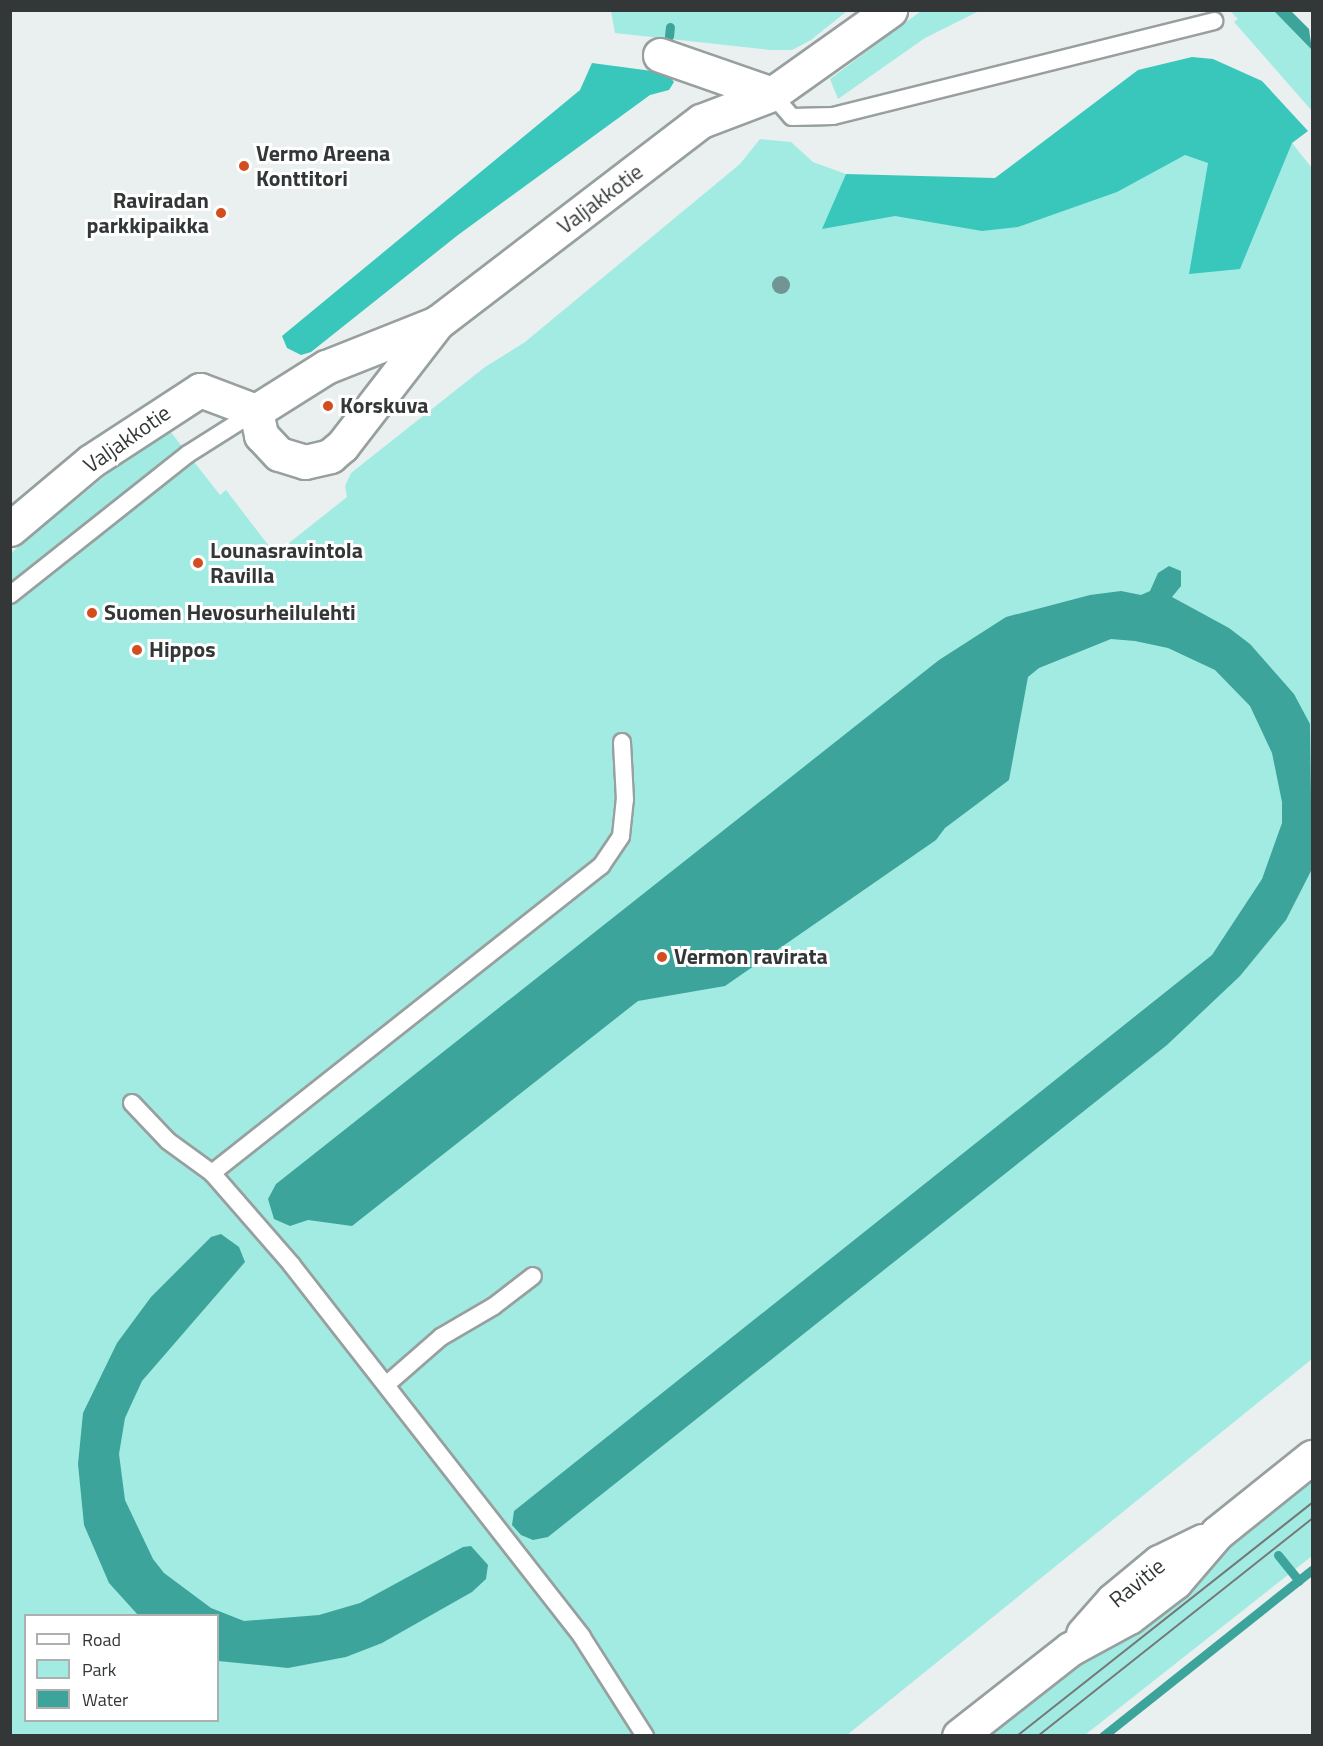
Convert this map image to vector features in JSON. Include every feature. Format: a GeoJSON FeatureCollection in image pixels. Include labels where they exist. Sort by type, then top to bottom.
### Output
{"type":"FeatureCollection","features":[{"type":"Feature","properties":{"kind":"street","name":"Valjakkotie"},"geometry":{"type":"LineString","coordinates":[[256,411],[261,435],[279,454],[305,462],[330,456],[342,446],[438,322],[701,121],[772,94],[890,10]]}},
{"type":"Feature","properties":{"kind":"street"},"geometry":{"type":"LineString","coordinates":[[660,55],[772,94]]}},
{"type":"Feature","properties":{"kind":"street","name":"Valjakkotie"},"geometry":{"type":"LineString","coordinates":[[256,411],[326,366],[438,322]]}},
{"type":"Feature","properties":{"kind":"street","name":"Valjakkotie"},"geometry":{"type":"LineString","coordinates":[[10,529],[91,461],[200,390],[256,411]]}},
{"type":"Feature","properties":{"kind":"street","name":"Ravitie"},"geometry":{"type":"LineString","coordinates":[[960,1736],[1070,1649],[1129,1617],[1174,1582],[1217,1533],[1312,1457]]}},
{"type":"Feature","properties":{"kind":"lane"},"geometry":{"type":"LineString","coordinates":[[772,94],[792,117],[833,116],[1214,21]]}},
{"type":"Feature","properties":{"kind":"lane"},"geometry":{"type":"LineString","coordinates":[[10,595],[188,454],[256,411]]}},
{"type":"Feature","properties":{"kind":"lane"},"geometry":{"type":"LineString","coordinates":[[212,1173],[601,866],[621,836],[625,800],[621,742]]}},
{"type":"Feature","properties":{"kind":"lane"},"geometry":{"type":"LineString","coordinates":[[132,1103],[168,1141],[212,1173],[291,1264],[582,1636],[645,1736]]}},
{"type":"Feature","properties":{"kind":"lane"},"geometry":{"type":"LineString","coordinates":[[386,1385],[441,1337],[494,1306],[533,1276]]}},
{"type":"Feature","properties":{"kind":"green space"},"geometry":{"type":"Polygon","coordinates":[[[611,11],[847,11],[811,40],[792,50],[770,50],[615,33],[611,11]]]}},
{"type":"Feature","properties":{"kind":"green space"},"geometry":{"type":"Polygon","coordinates":[[[921,11],[979,11],[925,38],[838,99],[830,79],[921,11]]]}},
{"type":"Feature","properties":{"kind":"green space"},"geometry":{"type":"Polygon","coordinates":[[[1230,11],[1274,11],[1312,50],[1312,111],[1234,22],[1238,19],[1230,11]]]}},
{"type":"Feature","properties":{"kind":"green space","name":"Vermon ravirata"},"geometry":{"type":"Polygon","coordinates":[[[1137,117],[1292,143],[1312,168],[1312,1359],[847,1735],[11,1736],[11,553],[166,426],[220,495],[226,490],[275,554],[347,497],[345,486],[351,473],[485,367],[525,342],[740,164],[760,139],[791,142],[813,162],[846,174],[839,192],[1001,211],[1137,117]]]}},
{"type":"Feature","properties":{"kind":"green space"},"geometry":{"type":"Polygon","coordinates":[[[1312,1476],[1312,1556],[1085,1735],[983,1736],[1312,1476]]]}},
{"type":"Feature","properties":{"kind":"shaded area"},"geometry":{"type":"Polygon","coordinates":[[[1192,57],[1213,59],[1262,81],[1308,131],[1292,143],[1240,269],[1189,274],[1208,163],[1185,155],[1117,192],[1018,227],[982,231],[895,216],[822,229],[846,174],[995,178],[1138,70],[1192,57]]]}},
{"type":"Feature","properties":{"kind":"shaded area"},"geometry":{"type":"Polygon","coordinates":[[[592,63],[667,73],[674,82],[669,90],[650,95],[458,235],[311,352],[301,355],[287,348],[282,336],[580,90],[592,63]]]}},
{"type":"Feature","properties":{"kind":"water"},"geometry":{"type":"Polygon","coordinates":[[[1274,11],[1291,11],[1309,29],[1312,50],[1274,11]]]}},
{"type":"Feature","properties":{"kind":"water"},"geometry":{"type":"Polygon","coordinates":[[[1169,566],[1181,571],[1181,586],[1172,597],[1229,628],[1250,644],[1294,694],[1310,724],[1312,869],[1286,920],[1240,976],[1167,1045],[548,1537],[533,1540],[521,1535],[512,1525],[514,1511],[1212,955],[1262,879],[1282,823],[1282,802],[1272,753],[1250,706],[1215,670],[1168,648],[1135,641],[1111,639],[1039,668],[1028,677],[1009,780],[945,828],[936,840],[725,986],[638,1001],[352,1226],[308,1220],[290,1226],[274,1219],[268,1199],[276,1184],[939,660],[1006,617],[1090,595],[1121,591],[1141,595],[1150,591],[1158,573],[1169,566]]]}},
{"type":"Feature","properties":{"kind":"water"},"geometry":{"type":"Polygon","coordinates":[[[221,1234],[239,1247],[245,1262],[142,1381],[125,1418],[119,1454],[125,1500],[153,1559],[164,1573],[211,1608],[244,1621],[319,1615],[360,1603],[463,1547],[471,1546],[488,1565],[486,1579],[472,1592],[382,1643],[346,1657],[288,1668],[219,1661],[219,1614],[137,1614],[109,1583],[84,1525],[78,1464],[83,1413],[117,1343],[151,1297],[211,1237],[221,1234]]]}},
{"type":"Feature","properties":{"kind":"waterway"},"geometry":{"type":"LineString","coordinates":[[669,36],[670,27]]}},
{"type":"Feature","properties":{"kind":"waterway"},"geometry":{"type":"LineString","coordinates":[[1278,1555],[1299,1581]]}},
{"type":"Feature","properties":{"kind":"waterway"},"geometry":{"type":"LineString","coordinates":[[1103,1736],[1312,1570]]}},
{"type":"Feature","properties":{"kind":"tram line"},"geometry":{"type":"LineString","coordinates":[[1017,1736],[1312,1503]]}},
{"type":"Feature","properties":{"kind":"tram line"},"geometry":{"type":"LineString","coordinates":[[1038,1736],[1312,1519]]}},
{"type":"Feature","properties":{"kind":"place","name":"Vermo Areena Konttitori"},"geometry":{"type":"Point","coordinates":[244,166]}},
{"type":"Feature","properties":{"kind":"place","name":"Raviradan parkkipaikka"},"geometry":{"type":"Point","coordinates":[221,213]}},
{"type":"Feature","properties":{"kind":"place","name":"Korskuva"},"geometry":{"type":"Point","coordinates":[328,406]}},
{"type":"Feature","properties":{"kind":"place","name":"Lounasravintola Ravilla"},"geometry":{"type":"Point","coordinates":[198,563]}},
{"type":"Feature","properties":{"kind":"place","name":"Suomen Hevosurheilulehti"},"geometry":{"type":"Point","coordinates":[92,613]}},
{"type":"Feature","properties":{"kind":"place","name":"Hippos"},"geometry":{"type":"Point","coordinates":[137,650]}},
{"type":"Feature","properties":{"kind":"place","name":"Vermon ravirata"},"geometry":{"type":"Point","coordinates":[662,957]}}]}
